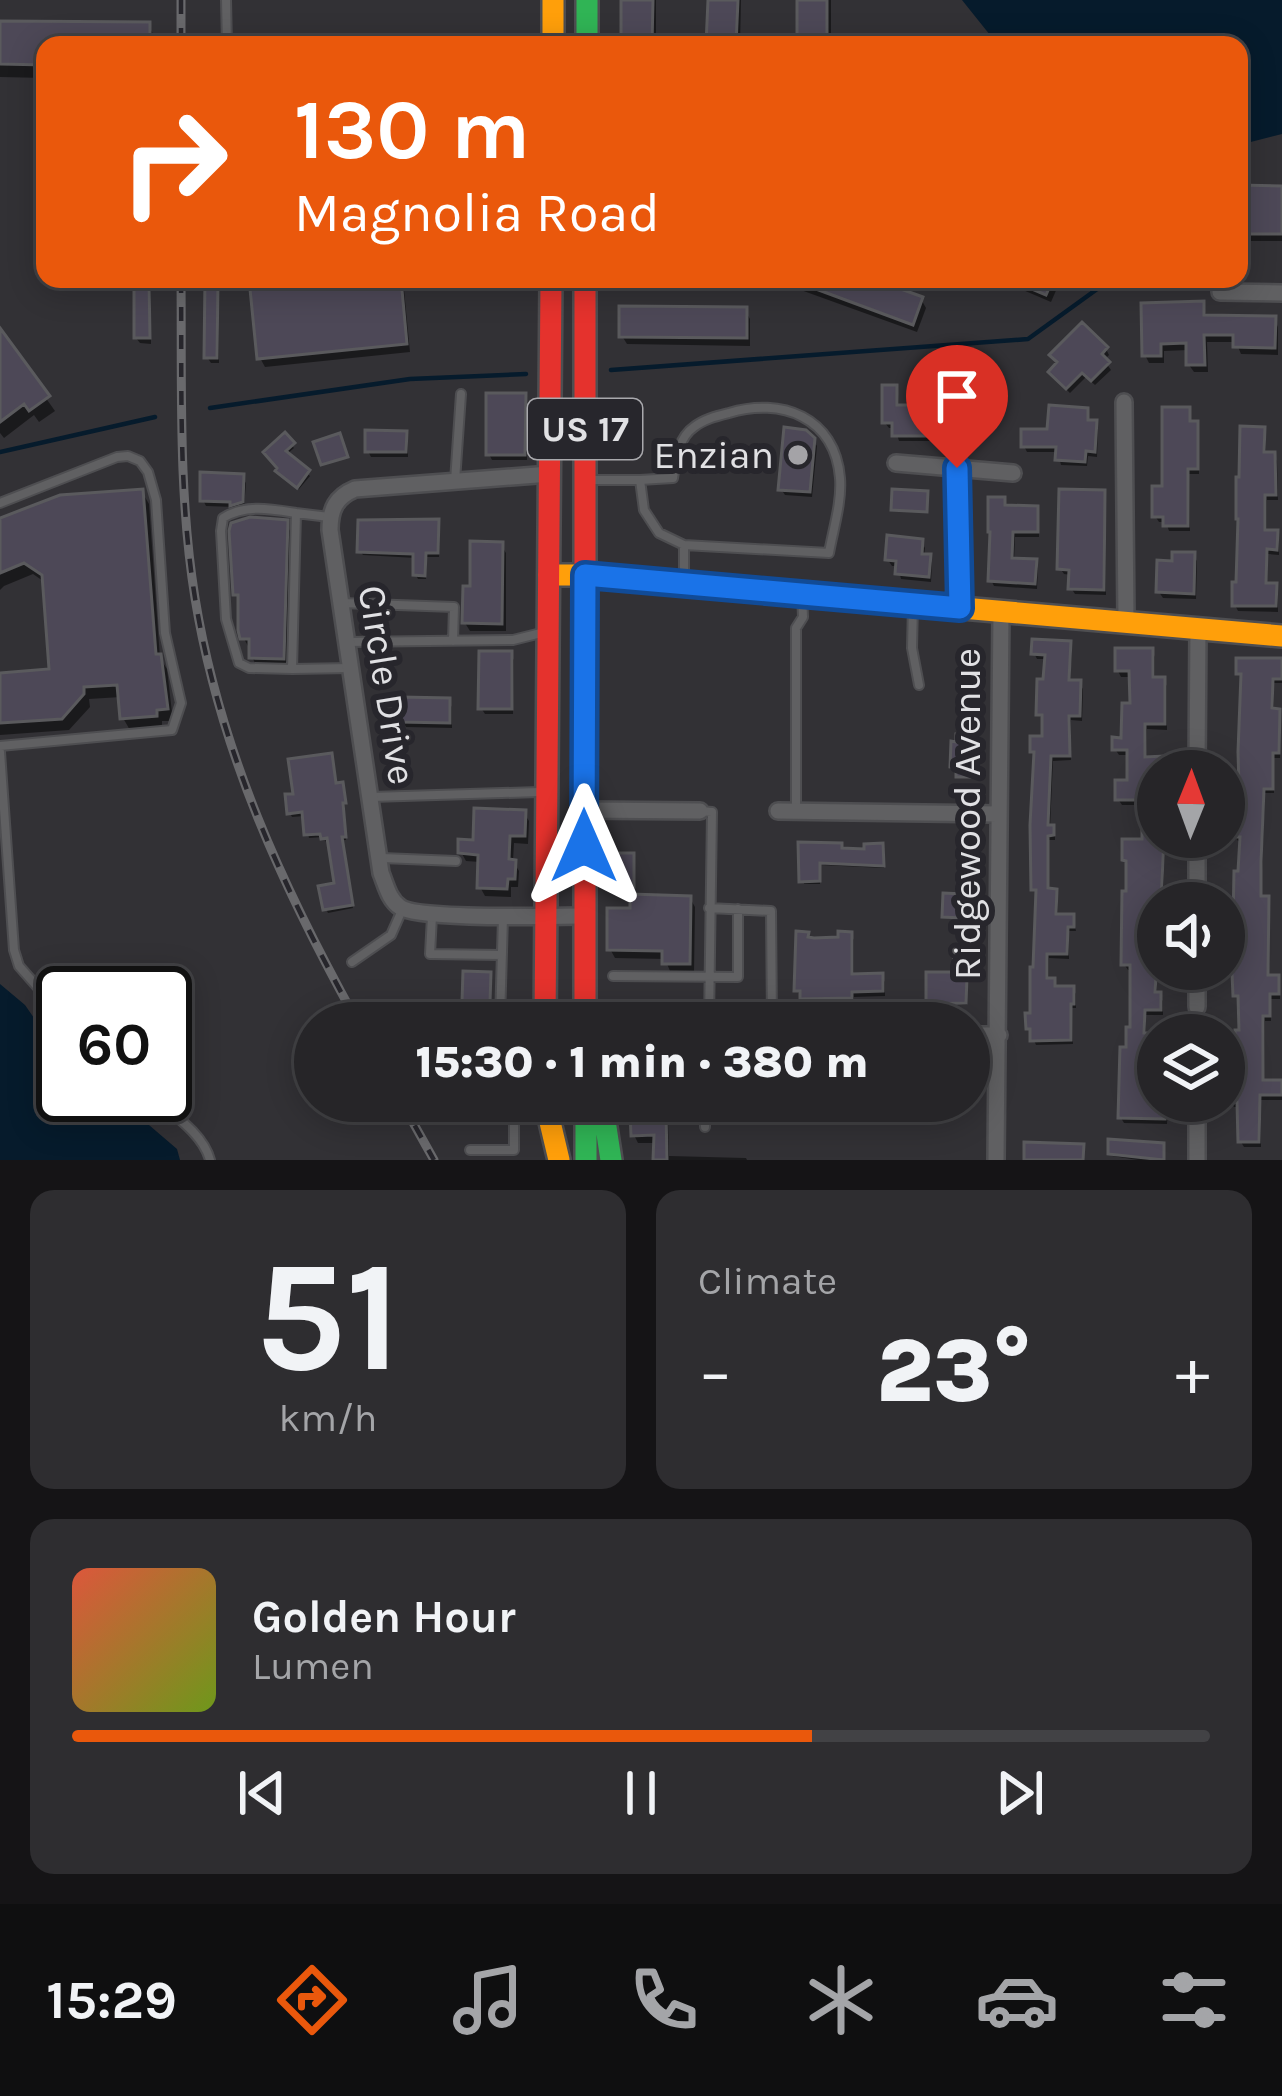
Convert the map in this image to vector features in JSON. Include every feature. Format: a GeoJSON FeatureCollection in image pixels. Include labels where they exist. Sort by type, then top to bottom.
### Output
{"type":"FeatureCollection","features":[{"type":"Feature","properties":{"kind":"main road"},"geometry":{"type":"LineString","coordinates":[[553,0],[553,36]]}},
{"type":"Feature","properties":{"kind":"main road"},"geometry":{"type":"LineString","coordinates":[[587,0],[587,36]]}},
{"type":"Feature","properties":{"kind":"main road","name":"US 17"},"geometry":{"type":"LineString","coordinates":[[545,1002],[551,288]]}},
{"type":"Feature","properties":{"kind":"main road","name":"US 17"},"geometry":{"type":"LineString","coordinates":[[585,288],[586,1002]]}},
{"type":"Feature","properties":{"kind":"main road"},"geometry":{"type":"LineString","coordinates":[[548,575],[1282,636]]}},
{"type":"Feature","properties":{"kind":"main road"},"geometry":{"type":"LineString","coordinates":[[548,757],[566,802],[584,810]]}},
{"type":"Feature","properties":{"kind":"main road"},"geometry":{"type":"LineString","coordinates":[[545,1122],[546,1160]]}},
{"type":"Feature","properties":{"kind":"main road"},"geometry":{"type":"LineString","coordinates":[[550,1122],[559,1160]]}},
{"type":"Feature","properties":{"kind":"main road"},"geometry":{"type":"LineString","coordinates":[[586,1122],[586,1160]]}},
{"type":"Feature","properties":{"kind":"main road"},"geometry":{"type":"LineString","coordinates":[[605,1122],[611,1160]]}},
{"type":"Feature","properties":{"kind":"street"},"geometry":{"type":"LineString","coordinates":[[1220,292],[1282,293]]}},
{"type":"Feature","properties":{"kind":"street"},"geometry":{"type":"LineString","coordinates":[[1124,402],[1126,621]]}},
{"type":"Feature","properties":{"kind":"street"},"geometry":{"type":"LineString","coordinates":[[896,463],[1013,473]]}},
{"type":"Feature","properties":{"kind":"street"},"geometry":{"type":"LineString","coordinates":[[957,468],[960,608]]}},
{"type":"Feature","properties":{"kind":"street"},"geometry":{"type":"LineString","coordinates":[[330,517],[343,494],[355,489],[550,474]]}},
{"type":"Feature","properties":{"kind":"street","name":"Circle Drive"},"geometry":{"type":"LineString","coordinates":[[330,517],[381,873],[402,910]]}},
{"type":"Feature","properties":{"kind":"street","name":"Ridgewood Avenue"},"geometry":{"type":"LineString","coordinates":[[996,1160],[1001,612]]}},
{"type":"Feature","properties":{"kind":"street"},"geometry":{"type":"LineString","coordinates":[[1197,750],[1198,628]]}},
{"type":"Feature","properties":{"kind":"street"},"geometry":{"type":"LineString","coordinates":[[584,810],[700,811]]}},
{"type":"Feature","properties":{"kind":"street"},"geometry":{"type":"LineString","coordinates":[[778,811],[998,814]]}},
{"type":"Feature","properties":{"kind":"street"},"geometry":{"type":"LineString","coordinates":[[402,910],[583,916]]}},
{"type":"Feature","properties":{"kind":"street"},"geometry":{"type":"LineString","coordinates":[[1197,990],[1197,1006]]}},
{"type":"Feature","properties":{"kind":"street"},"geometry":{"type":"LineString","coordinates":[[990,1035],[999,1035]]}},
{"type":"Feature","properties":{"kind":"street"},"geometry":{"type":"LineString","coordinates":[[1197,1122],[1197,1160]]}},
{"type":"Feature","properties":{"kind":"lane"},"geometry":{"type":"LineString","coordinates":[[226,0],[226,36]]}},
{"type":"Feature","properties":{"kind":"lane"},"geometry":{"type":"LineString","coordinates":[[455,482],[461,394]]}},
{"type":"Feature","properties":{"kind":"lane"},"geometry":{"type":"LineString","coordinates":[[585,480],[673,478],[678,449],[691,428],[743,408],[788,410],[820,427],[833,453],[840,480],[830,553],[684,545],[659,533],[644,510],[640,480]]}},
{"type":"Feature","properties":{"kind":"lane"},"geometry":{"type":"LineString","coordinates":[[0,503],[117,457],[140,461],[156,500],[165,633],[181,703],[172,730],[0,749],[14,950],[19,966],[36,985]]}},
{"type":"Feature","properties":{"kind":"lane"},"geometry":{"type":"LineString","coordinates":[[330,517],[261,509],[223,518],[226,619],[239,663],[249,668],[351,668]]}},
{"type":"Feature","properties":{"kind":"lane"},"geometry":{"type":"LineString","coordinates":[[292,669],[296,513]]}},
{"type":"Feature","properties":{"kind":"lane"},"geometry":{"type":"LineString","coordinates":[[684,545],[684,583]]}},
{"type":"Feature","properties":{"kind":"lane"},"geometry":{"type":"LineString","coordinates":[[796,811],[796,628],[803,616],[802,593]]}},
{"type":"Feature","properties":{"kind":"lane"},"geometry":{"type":"LineString","coordinates":[[341,603],[454,607],[453,641]]}},
{"type":"Feature","properties":{"kind":"lane"},"geometry":{"type":"LineString","coordinates":[[914,603],[912,648],[919,685]]}},
{"type":"Feature","properties":{"kind":"lane"},"geometry":{"type":"LineString","coordinates":[[347,642],[513,640],[548,631]]}},
{"type":"Feature","properties":{"kind":"lane"},"geometry":{"type":"LineString","coordinates":[[371,797],[547,792]]}},
{"type":"Feature","properties":{"kind":"lane"},"geometry":{"type":"LineString","coordinates":[[700,811],[712,812],[709,1002]]}},
{"type":"Feature","properties":{"kind":"lane"},"geometry":{"type":"LineString","coordinates":[[380,858],[456,861]]}},
{"type":"Feature","properties":{"kind":"lane"},"geometry":{"type":"LineString","coordinates":[[709,908],[771,911],[772,1002]]}},
{"type":"Feature","properties":{"kind":"lane"},"geometry":{"type":"LineString","coordinates":[[613,976],[738,977],[738,909]]}},
{"type":"Feature","properties":{"kind":"lane"},"geometry":{"type":"LineString","coordinates":[[352,962],[391,935],[402,910]]}},
{"type":"Feature","properties":{"kind":"lane"},"geometry":{"type":"LineString","coordinates":[[432,914],[430,954],[502,956]]}},
{"type":"Feature","properties":{"kind":"lane"},"geometry":{"type":"LineString","coordinates":[[503,915],[505,1002]]}},
{"type":"Feature","properties":{"kind":"lane"},"geometry":{"type":"LineString","coordinates":[[181,1122],[200,1139],[210,1160]]}},
{"type":"Feature","properties":{"kind":"lane"},"geometry":{"type":"LineString","coordinates":[[470,1150],[514,1150],[514,1122]]}},
{"type":"Feature","properties":{"kind":"lane"},"geometry":{"type":"LineString","coordinates":[[705,1122],[705,1127]]}},
{"type":"Feature","properties":{"kind":"water"},"geometry":{"type":"Polygon","coordinates":[[[962,0],[1282,0],[1282,134],[1248,143],[1248,36],[990,35],[962,0]]]}},
{"type":"Feature","properties":{"kind":"water"},"geometry":{"type":"Polygon","coordinates":[[[0,984],[36,1021],[36,1122],[146,1122],[177,1149],[180,1160],[0,1160],[0,984]]]}},
{"type":"Feature","properties":{"kind":"building"},"geometry":{"type":"Polygon","coordinates":[[[621,0],[653,0],[652,36],[621,36],[621,0]]]}},
{"type":"Feature","properties":{"kind":"building"},"geometry":{"type":"Polygon","coordinates":[[[708,0],[738,0],[736,36],[706,36],[708,0]]]}},
{"type":"Feature","properties":{"kind":"building"},"geometry":{"type":"Polygon","coordinates":[[[797,0],[827,0],[827,36],[797,36],[797,0]]]}},
{"type":"Feature","properties":{"kind":"building"},"geometry":{"type":"Polygon","coordinates":[[[0,21],[150,22],[150,36],[36,36],[36,65],[0,64],[0,21]]]}},
{"type":"Feature","properties":{"kind":"building"},"geometry":{"type":"Polygon","coordinates":[[[1248,185],[1282,186],[1282,234],[1248,234],[1248,185]]]}},
{"type":"Feature","properties":{"kind":"building"},"geometry":{"type":"Polygon","coordinates":[[[134,288],[149,288],[150,338],[134,338],[134,288]]]}},
{"type":"Feature","properties":{"kind":"building"},"geometry":{"type":"Polygon","coordinates":[[[205,288],[218,288],[217,358],[204,358],[205,288]]]}},
{"type":"Feature","properties":{"kind":"building"},"geometry":{"type":"Polygon","coordinates":[[[250,288],[402,288],[407,344],[257,359],[250,288]]]}},
{"type":"Feature","properties":{"kind":"building"},"geometry":{"type":"Polygon","coordinates":[[[813,288],[898,288],[923,297],[913,325],[813,288]]]}},
{"type":"Feature","properties":{"kind":"building"},"geometry":{"type":"Polygon","coordinates":[[[1204,301],[1204,315],[1276,316],[1275,348],[1233,347],[1233,335],[1204,335],[1205,365],[1186,365],[1186,343],[1161,344],[1161,356],[1142,356],[1141,303],[1204,301]]]}},
{"type":"Feature","properties":{"kind":"building"},"geometry":{"type":"Polygon","coordinates":[[[619,306],[747,307],[747,338],[619,337],[619,306]]]}},
{"type":"Feature","properties":{"kind":"building"},"geometry":{"type":"Polygon","coordinates":[[[1082,322],[1108,347],[1102,354],[1110,362],[1091,381],[1082,373],[1066,389],[1048,372],[1057,362],[1049,355],[1082,322]]]}},
{"type":"Feature","properties":{"kind":"building"},"geometry":{"type":"Polygon","coordinates":[[[0,328],[50,396],[29,411],[24,404],[0,422],[0,328]]]}},
{"type":"Feature","properties":{"kind":"building"},"geometry":{"type":"Polygon","coordinates":[[[882,385],[897,385],[897,405],[937,405],[937,399],[961,399],[961,409],[983,410],[983,431],[958,431],[957,441],[892,436],[892,423],[882,423],[882,385]]]}},
{"type":"Feature","properties":{"kind":"building"},"geometry":{"type":"Polygon","coordinates":[[[486,393],[526,393],[525,455],[486,455],[486,393]]]}},
{"type":"Feature","properties":{"kind":"building"},"geometry":{"type":"Polygon","coordinates":[[[1049,405],[1088,408],[1088,420],[1097,420],[1095,452],[1086,451],[1085,462],[1055,460],[1056,447],[1021,447],[1021,429],[1047,429],[1049,405]]]}},
{"type":"Feature","properties":{"kind":"building"},"geometry":{"type":"Polygon","coordinates":[[[1162,407],[1190,407],[1190,421],[1198,421],[1198,469],[1188,469],[1188,526],[1163,526],[1163,517],[1152,517],[1152,486],[1162,486],[1162,407]]]}},
{"type":"Feature","properties":{"kind":"building"},"geometry":{"type":"Polygon","coordinates":[[[1240,426],[1265,427],[1264,452],[1275,452],[1276,495],[1265,495],[1265,530],[1278,530],[1277,550],[1267,549],[1266,583],[1277,583],[1276,606],[1232,606],[1240,426]]]}},
{"type":"Feature","properties":{"kind":"building"},"geometry":{"type":"Polygon","coordinates":[[[784,427],[806,430],[815,438],[810,492],[778,490],[784,427]]]}},
{"type":"Feature","properties":{"kind":"building"},"geometry":{"type":"Polygon","coordinates":[[[365,430],[407,431],[406,452],[365,452],[365,430]]]}},
{"type":"Feature","properties":{"kind":"building"},"geometry":{"type":"Polygon","coordinates":[[[285,432],[295,443],[286,451],[310,470],[297,488],[275,471],[263,452],[285,432]]]}},
{"type":"Feature","properties":{"kind":"building"},"geometry":{"type":"Polygon","coordinates":[[[340,433],[348,457],[321,465],[313,442],[340,433]]]}},
{"type":"Feature","properties":{"kind":"building"},"geometry":{"type":"Polygon","coordinates":[[[200,472],[244,474],[243,502],[230,506],[230,502],[200,501],[200,472]]]}},
{"type":"Feature","properties":{"kind":"building"},"geometry":{"type":"Polygon","coordinates":[[[143,489],[156,654],[161,654],[168,709],[157,710],[157,716],[120,719],[117,685],[84,687],[84,694],[62,719],[0,723],[0,673],[49,669],[42,575],[24,563],[0,573],[0,518],[60,495],[143,489]]]}},
{"type":"Feature","properties":{"kind":"building"},"geometry":{"type":"Polygon","coordinates":[[[892,489],[928,491],[927,512],[891,510],[892,489]]]}},
{"type":"Feature","properties":{"kind":"building"},"geometry":{"type":"Polygon","coordinates":[[[1059,489],[1105,490],[1104,590],[1068,589],[1069,570],[1057,569],[1059,489]]]}},
{"type":"Feature","properties":{"kind":"building"},"geometry":{"type":"Polygon","coordinates":[[[988,497],[1005,497],[1005,505],[1038,506],[1038,532],[1013,532],[1012,558],[1037,559],[1035,584],[988,581],[988,497]]]}},
{"type":"Feature","properties":{"kind":"building"},"geometry":{"type":"Polygon","coordinates":[[[250,517],[288,520],[284,659],[249,658],[249,639],[240,639],[229,531],[231,523],[250,517]]]}},
{"type":"Feature","properties":{"kind":"building"},"geometry":{"type":"Polygon","coordinates":[[[439,519],[438,553],[426,553],[425,576],[413,575],[413,554],[357,552],[358,520],[439,519]]]}},
{"type":"Feature","properties":{"kind":"building"},"geometry":{"type":"Polygon","coordinates":[[[887,535],[923,539],[922,554],[931,554],[929,577],[895,574],[896,561],[885,560],[887,535]]]}},
{"type":"Feature","properties":{"kind":"building"},"geometry":{"type":"Polygon","coordinates":[[[470,541],[503,542],[502,624],[462,623],[463,586],[470,586],[470,541]]]}},
{"type":"Feature","properties":{"kind":"building"},"geometry":{"type":"Polygon","coordinates":[[[1172,552],[1195,552],[1194,594],[1156,592],[1157,560],[1172,561],[1172,552]]]}},
{"type":"Feature","properties":{"kind":"building"},"geometry":{"type":"Polygon","coordinates":[[[1032,639],[1071,641],[1069,680],[1081,680],[1080,716],[1069,716],[1070,756],[1051,756],[1048,825],[1054,825],[1054,835],[1048,836],[1048,888],[1057,889],[1056,914],[1074,914],[1074,927],[1068,927],[1067,954],[1047,954],[1047,978],[1055,978],[1055,986],[1074,986],[1071,1040],[1030,1041],[1030,1029],[1026,1029],[1036,890],[1031,890],[1034,752],[1030,752],[1030,736],[1042,736],[1042,715],[1036,715],[1037,679],[1043,679],[1045,655],[1031,654],[1032,639]]]}},
{"type":"Feature","properties":{"kind":"building"},"geometry":{"type":"Polygon","coordinates":[[[1115,648],[1153,648],[1153,677],[1165,677],[1165,724],[1145,724],[1145,750],[1137,750],[1137,800],[1115,800],[1115,780],[1127,780],[1127,750],[1112,750],[1112,737],[1121,738],[1122,703],[1130,703],[1129,671],[1115,671],[1115,648]]]}},
{"type":"Feature","properties":{"kind":"building"},"geometry":{"type":"Polygon","coordinates":[[[479,651],[512,651],[512,709],[478,709],[479,651]]]}},
{"type":"Feature","properties":{"kind":"building"},"geometry":{"type":"Polygon","coordinates":[[[1236,658],[1282,658],[1282,679],[1273,679],[1272,708],[1280,709],[1279,753],[1273,753],[1273,789],[1264,789],[1261,896],[1269,896],[1268,975],[1279,975],[1279,994],[1270,994],[1270,1016],[1263,1016],[1263,1080],[1282,1080],[1282,1095],[1260,1095],[1259,1142],[1238,1142],[1238,1122],[1245,1122],[1245,1014],[1239,1014],[1238,996],[1233,996],[1233,990],[1245,990],[1245,882],[1234,882],[1239,858],[1245,858],[1245,750],[1238,750],[1241,674],[1236,674],[1236,658]]]}},
{"type":"Feature","properties":{"kind":"building"},"geometry":{"type":"Polygon","coordinates":[[[400,697],[450,698],[450,723],[400,722],[400,697]]]}},
{"type":"Feature","properties":{"kind":"building"},"geometry":{"type":"Polygon","coordinates":[[[956,734],[972,735],[970,777],[956,777],[956,768],[950,767],[951,741],[956,742],[956,734]]]}},
{"type":"Feature","properties":{"kind":"building"},"geometry":{"type":"Polygon","coordinates":[[[332,753],[336,783],[343,782],[346,803],[346,837],[342,837],[353,905],[323,910],[318,886],[334,883],[327,838],[304,835],[302,812],[287,814],[285,794],[293,794],[288,759],[332,753]]]}},
{"type":"Feature","properties":{"kind":"building"},"geometry":{"type":"Polygon","coordinates":[[[474,808],[526,810],[525,836],[510,836],[509,859],[516,860],[515,879],[508,879],[507,889],[477,888],[478,855],[458,853],[458,839],[473,840],[474,808]]]}},
{"type":"Feature","properties":{"kind":"building"},"geometry":{"type":"Polygon","coordinates":[[[1122,839],[1137,839],[1137,858],[1163,858],[1162,882],[1137,882],[1137,990],[1161,992],[1161,1010],[1137,1014],[1137,1118],[1118,1118],[1120,1047],[1126,1047],[1126,1027],[1130,1027],[1130,965],[1121,965],[1122,891],[1126,891],[1122,839]]]}},
{"type":"Feature","properties":{"kind":"building"},"geometry":{"type":"Polygon","coordinates":[[[798,842],[842,843],[842,848],[864,849],[864,844],[883,843],[884,866],[820,863],[820,881],[799,882],[798,842]]]}},
{"type":"Feature","properties":{"kind":"building"},"geometry":{"type":"Polygon","coordinates":[[[612,853],[634,853],[634,887],[612,887],[612,853]]]}},
{"type":"Feature","properties":{"kind":"building"},"geometry":{"type":"Polygon","coordinates":[[[943,893],[963,894],[962,918],[942,917],[943,893]]]}},
{"type":"Feature","properties":{"kind":"building"},"geometry":{"type":"Polygon","coordinates":[[[630,894],[691,896],[690,964],[662,964],[662,951],[607,950],[607,908],[630,908],[630,894]]]}},
{"type":"Feature","properties":{"kind":"building"},"geometry":{"type":"Polygon","coordinates":[[[796,931],[809,932],[808,937],[814,938],[852,932],[852,974],[883,973],[883,991],[852,992],[852,998],[800,999],[800,991],[794,991],[796,931]]]}},
{"type":"Feature","properties":{"kind":"building"},"geometry":{"type":"Polygon","coordinates":[[[954,950],[968,950],[966,1002],[926,1002],[926,972],[953,972],[954,950]]]}},
{"type":"Feature","properties":{"kind":"building"},"geometry":{"type":"Polygon","coordinates":[[[463,971],[491,972],[490,1002],[462,1002],[463,971]]]}},
{"type":"Feature","properties":{"kind":"building"},"geometry":{"type":"Polygon","coordinates":[[[630,1122],[666,1122],[667,1160],[653,1160],[654,1135],[631,1136],[630,1122]]]}},
{"type":"Feature","properties":{"kind":"building"},"geometry":{"type":"Polygon","coordinates":[[[1108,1139],[1164,1143],[1164,1160],[1108,1154],[1108,1139]]]}},
{"type":"Feature","properties":{"kind":"building"},"geometry":{"type":"Polygon","coordinates":[[[1024,1142],[1084,1144],[1083,1160],[1024,1160],[1024,1142]]]}},
{"type":"Feature","properties":{"kind":"waterway"},"geometry":{"type":"LineString","coordinates":[[611,370],[1028,339],[1099,288]]}},
{"type":"Feature","properties":{"kind":"waterway"},"geometry":{"type":"LineString","coordinates":[[210,408],[410,379],[526,374]]}},
{"type":"Feature","properties":{"kind":"waterway"},"geometry":{"type":"LineString","coordinates":[[0,452],[155,417]]}},
{"type":"Feature","properties":{"kind":"railway"},"geometry":{"type":"LineString","coordinates":[[181,0],[181,36]]}},
{"type":"Feature","properties":{"kind":"railway"},"geometry":{"type":"LineString","coordinates":[[181,288],[186,519],[206,655],[258,818],[347,1002]]}},
{"type":"Feature","properties":{"kind":"railway"},"geometry":{"type":"LineString","coordinates":[[413,1122],[434,1160]]}},
{"type":"Feature","properties":{"kind":"traffic: fast"},"geometry":{"type":"LineString","coordinates":[[587,0],[587,36]]}},
{"type":"Feature","properties":{"kind":"traffic: fast"},"geometry":{"type":"LineString","coordinates":[[586,1122],[586,1160]]}},
{"type":"Feature","properties":{"kind":"traffic: fast"},"geometry":{"type":"LineString","coordinates":[[605,1122],[611,1160]]}},
{"type":"Feature","properties":{"kind":"traffic: slow"},"geometry":{"type":"LineString","coordinates":[[553,0],[553,36]]}},
{"type":"Feature","properties":{"kind":"traffic: slow"},"geometry":{"type":"LineString","coordinates":[[549,575],[1282,636]]}},
{"type":"Feature","properties":{"kind":"traffic: slow"},"geometry":{"type":"LineString","coordinates":[[550,1122],[559,1160]]}},
{"type":"Feature","properties":{"kind":"traffic: jam"},"geometry":{"type":"LineString","coordinates":[[545,1002],[551,288]]}},
{"type":"Feature","properties":{"kind":"traffic: jam"},"geometry":{"type":"LineString","coordinates":[[585,288],[585,1002]]}},
{"type":"Feature","properties":{"kind":"place","name":"Enzian"},"geometry":{"type":"Point","coordinates":[798,455]}},
{"type":"Feature","properties":{"kind":"route"},"geometry":{"type":"LineString","coordinates":[[584,846],[585,575],[960,608],[957,468]]}}]}
